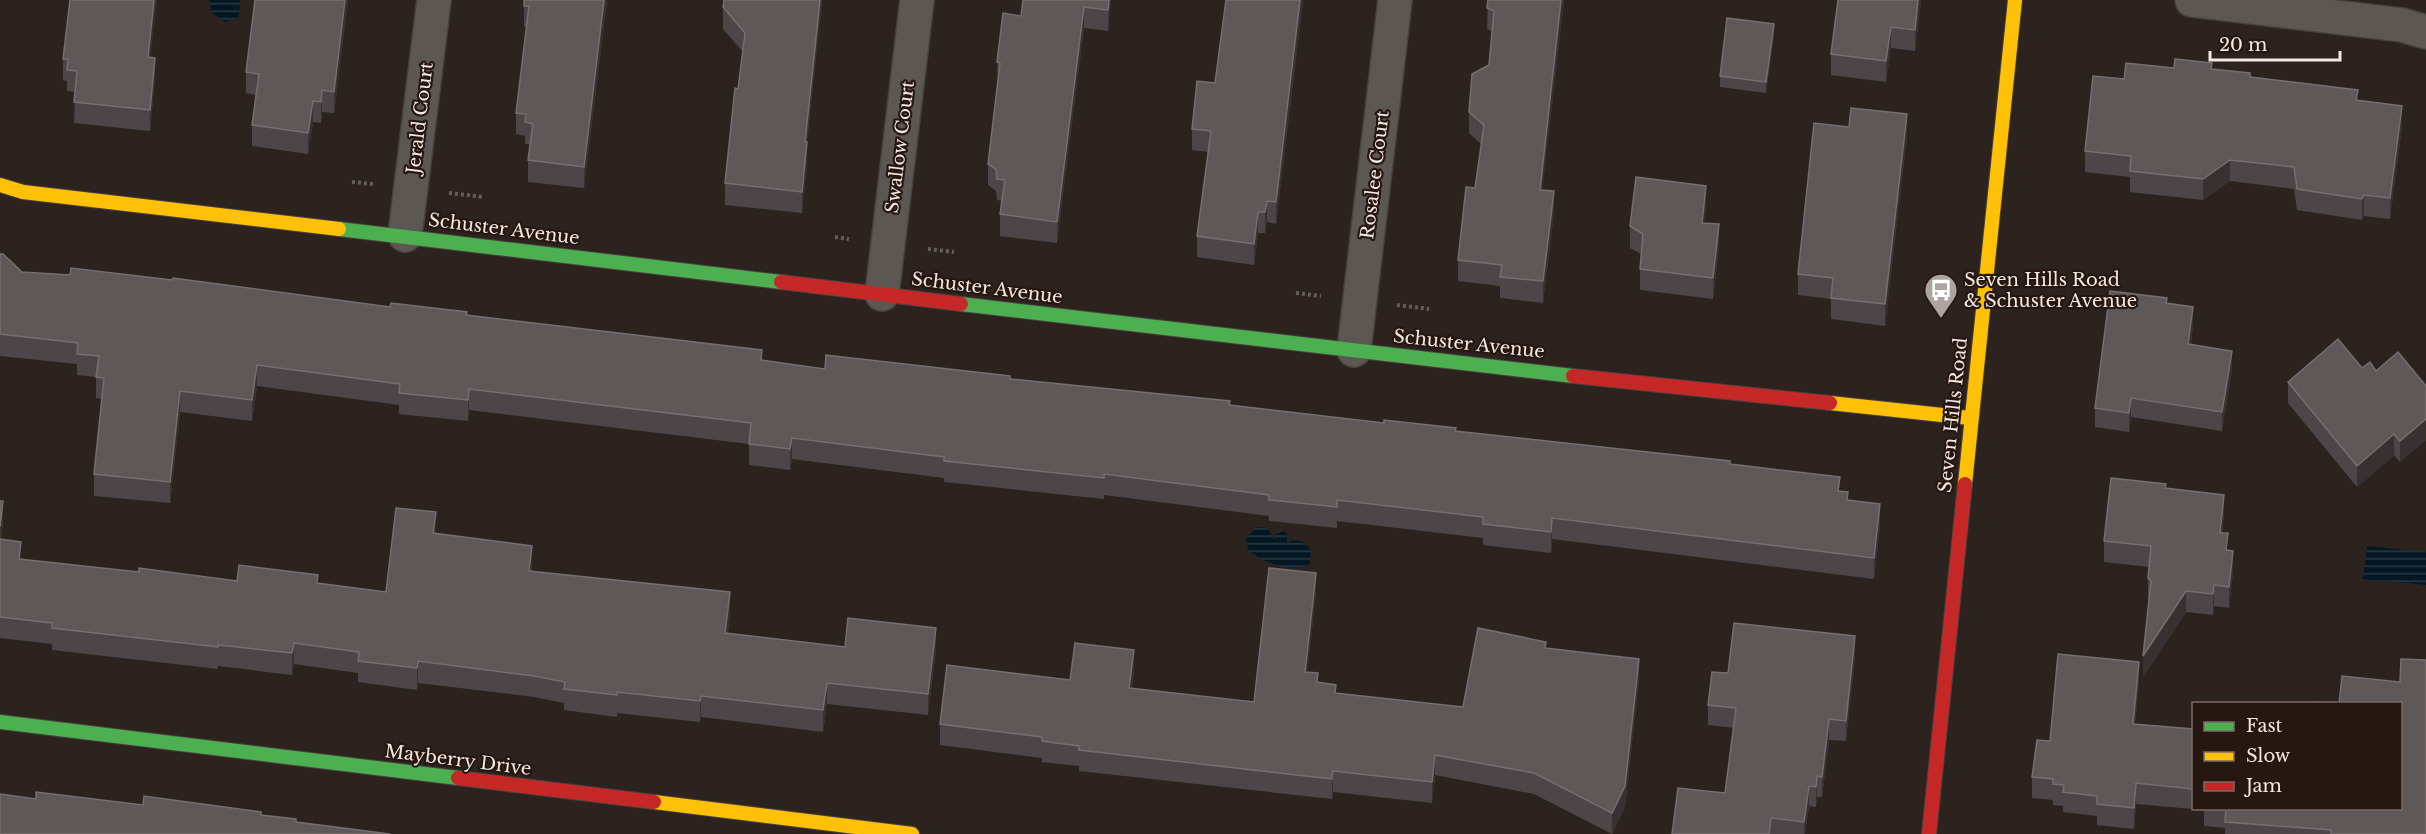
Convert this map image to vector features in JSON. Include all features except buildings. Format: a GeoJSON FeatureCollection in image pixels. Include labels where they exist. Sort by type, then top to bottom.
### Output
{"type":"FeatureCollection","features":[{"type":"Feature","properties":{"kind":"street","name":"Jerald Court"},"geometry":{"type":"LineString","coordinates":[[405,235],[434,0]]}},
{"type":"Feature","properties":{"kind":"street","name":"Swallow Court"},"geometry":{"type":"LineString","coordinates":[[882,294],[917,0]]}},
{"type":"Feature","properties":{"kind":"street","name":"Rosalee Court"},"geometry":{"type":"LineString","coordinates":[[1354,350],[1395,0]]}},
{"type":"Feature","properties":{"kind":"street","name":"Seven Hills Road"},"geometry":{"type":"LineString","coordinates":[[1929,834],[1970,418],[2015,0]]}},
{"type":"Feature","properties":{"kind":"street"},"geometry":{"type":"LineString","coordinates":[[2192,0],[2402,25],[2426,32]]}},
{"type":"Feature","properties":{"kind":"street","name":"Schuster Avenue"},"geometry":{"type":"LineString","coordinates":[[0,185],[23,192],[405,235],[1354,350],[1970,418]]}},
{"type":"Feature","properties":{"kind":"street","name":"Mayberry Drive"},"geometry":{"type":"LineString","coordinates":[[0,722],[912,834]]}},
{"type":"Feature","properties":{"kind":"water"},"geometry":{"type":"Polygon","coordinates":[[[209,0],[240,0],[239,17],[225,22],[212,13],[209,0]]]}},
{"type":"Feature","properties":{"kind":"water"},"geometry":{"type":"Polygon","coordinates":[[[1255,528],[1268,529],[1274,539],[1276,539],[1275,535],[1283,531],[1287,533],[1287,543],[1293,540],[1305,542],[1311,551],[1310,563],[1296,568],[1287,567],[1269,563],[1248,550],[1246,539],[1255,528]]]}},
{"type":"Feature","properties":{"kind":"water"},"geometry":{"type":"Polygon","coordinates":[[[2367,546],[2426,552],[2426,585],[2363,579],[2367,546]]]}},
{"type":"Feature","properties":{"kind":"traffic: fast"},"geometry":{"type":"LineString","coordinates":[[339,229],[781,282]]}},
{"type":"Feature","properties":{"kind":"traffic: fast"},"geometry":{"type":"LineString","coordinates":[[961,304],[1573,376]]}},
{"type":"Feature","properties":{"kind":"traffic: fast"},"geometry":{"type":"LineString","coordinates":[[0,722],[458,778]]}},
{"type":"Feature","properties":{"kind":"traffic: slow"},"geometry":{"type":"LineString","coordinates":[[1965,484],[2015,0]]}},
{"type":"Feature","properties":{"kind":"traffic: slow"},"geometry":{"type":"LineString","coordinates":[[0,185],[23,192],[339,229]]}},
{"type":"Feature","properties":{"kind":"traffic: slow"},"geometry":{"type":"LineString","coordinates":[[1830,403],[1970,418]]}},
{"type":"Feature","properties":{"kind":"traffic: slow"},"geometry":{"type":"LineString","coordinates":[[654,802],[912,834]]}},
{"type":"Feature","properties":{"kind":"traffic: jam"},"geometry":{"type":"LineString","coordinates":[[781,282],[961,304]]}},
{"type":"Feature","properties":{"kind":"traffic: jam"},"geometry":{"type":"LineString","coordinates":[[1573,376],[1830,403]]}},
{"type":"Feature","properties":{"kind":"traffic: jam"},"geometry":{"type":"LineString","coordinates":[[1929,834],[1965,484]]}},
{"type":"Feature","properties":{"kind":"traffic: jam"},"geometry":{"type":"LineString","coordinates":[[458,778],[654,802]]}},
{"type":"Feature","properties":{"kind":"place","name":"Seven Hills Road & Schuster Avenue"},"geometry":{"type":"Point","coordinates":[1941,319]}}]}
